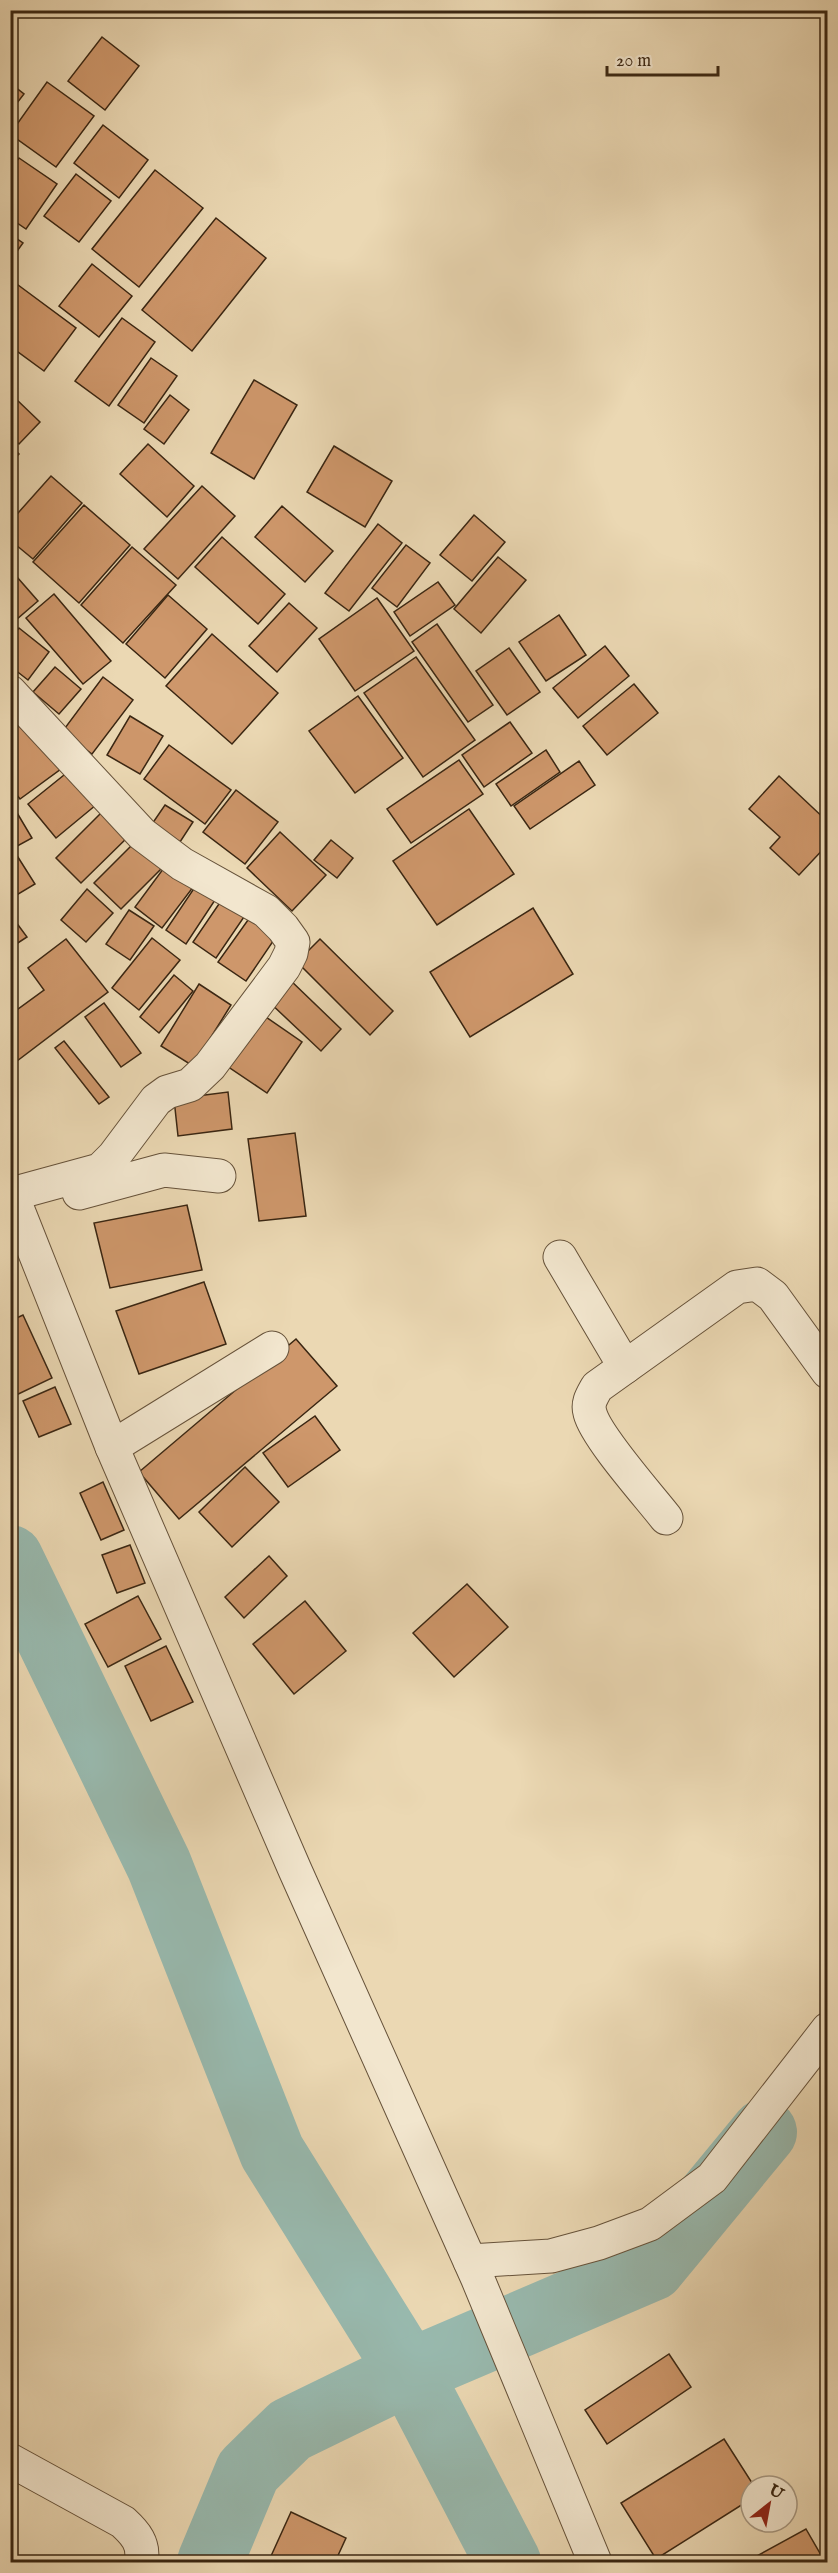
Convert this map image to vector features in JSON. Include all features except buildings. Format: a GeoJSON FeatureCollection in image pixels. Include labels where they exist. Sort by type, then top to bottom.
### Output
{"type":"FeatureCollection","features":[{"type":"Feature","properties":{"kind":"street"},"geometry":{"type":"LineString","coordinates":[[10,692],[142,834],[182,864],[266,911],[283,928],[292,942],[291,953],[284,968],[210,1066],[190,1085],[167,1092],[156,1100],[114,1156],[100,1170],[14,1198]]}},
{"type":"Feature","properties":{"kind":"street"},"geometry":{"type":"LineString","coordinates":[[14,1198],[164,1170],[219,1176]]}},
{"type":"Feature","properties":{"kind":"street"},"geometry":{"type":"LineString","coordinates":[[14,1198],[112,1447],[290,1859],[473,2269],[595,2562]]}},
{"type":"Feature","properties":{"kind":"street"},"geometry":{"type":"LineString","coordinates":[[560,1257],[626,1367]]}},
{"type":"Feature","properties":{"kind":"street"},"geometry":{"type":"LineString","coordinates":[[666,1518],[598,1432],[590,1413],[590,1400],[597,1387],[737,1287],[757,1284],[773,1296],[828,1372]]}},
{"type":"Feature","properties":{"kind":"street"},"geometry":{"type":"LineString","coordinates":[[112,1447],[272,1348]]}},
{"type":"Feature","properties":{"kind":"street"},"geometry":{"type":"LineString","coordinates":[[473,2269],[551,2256],[598,2243],[650,2224],[712,2178],[828,2029]]}},
{"type":"Feature","properties":{"kind":"street"},"geometry":{"type":"LineString","coordinates":[[10,2460],[123,2522],[138,2537],[141,2562]]}},
{"type":"Feature","properties":{"kind":"waterway"},"geometry":{"type":"LineString","coordinates":[[10,1558],[159,1865],[272,2152],[409,2372],[508,2562]]}},
{"type":"Feature","properties":{"kind":"waterway"},"geometry":{"type":"LineString","coordinates":[[210,2562],[248,2471],[290,2430],[409,2372],[652,2268],[764,2132]]}}]}
